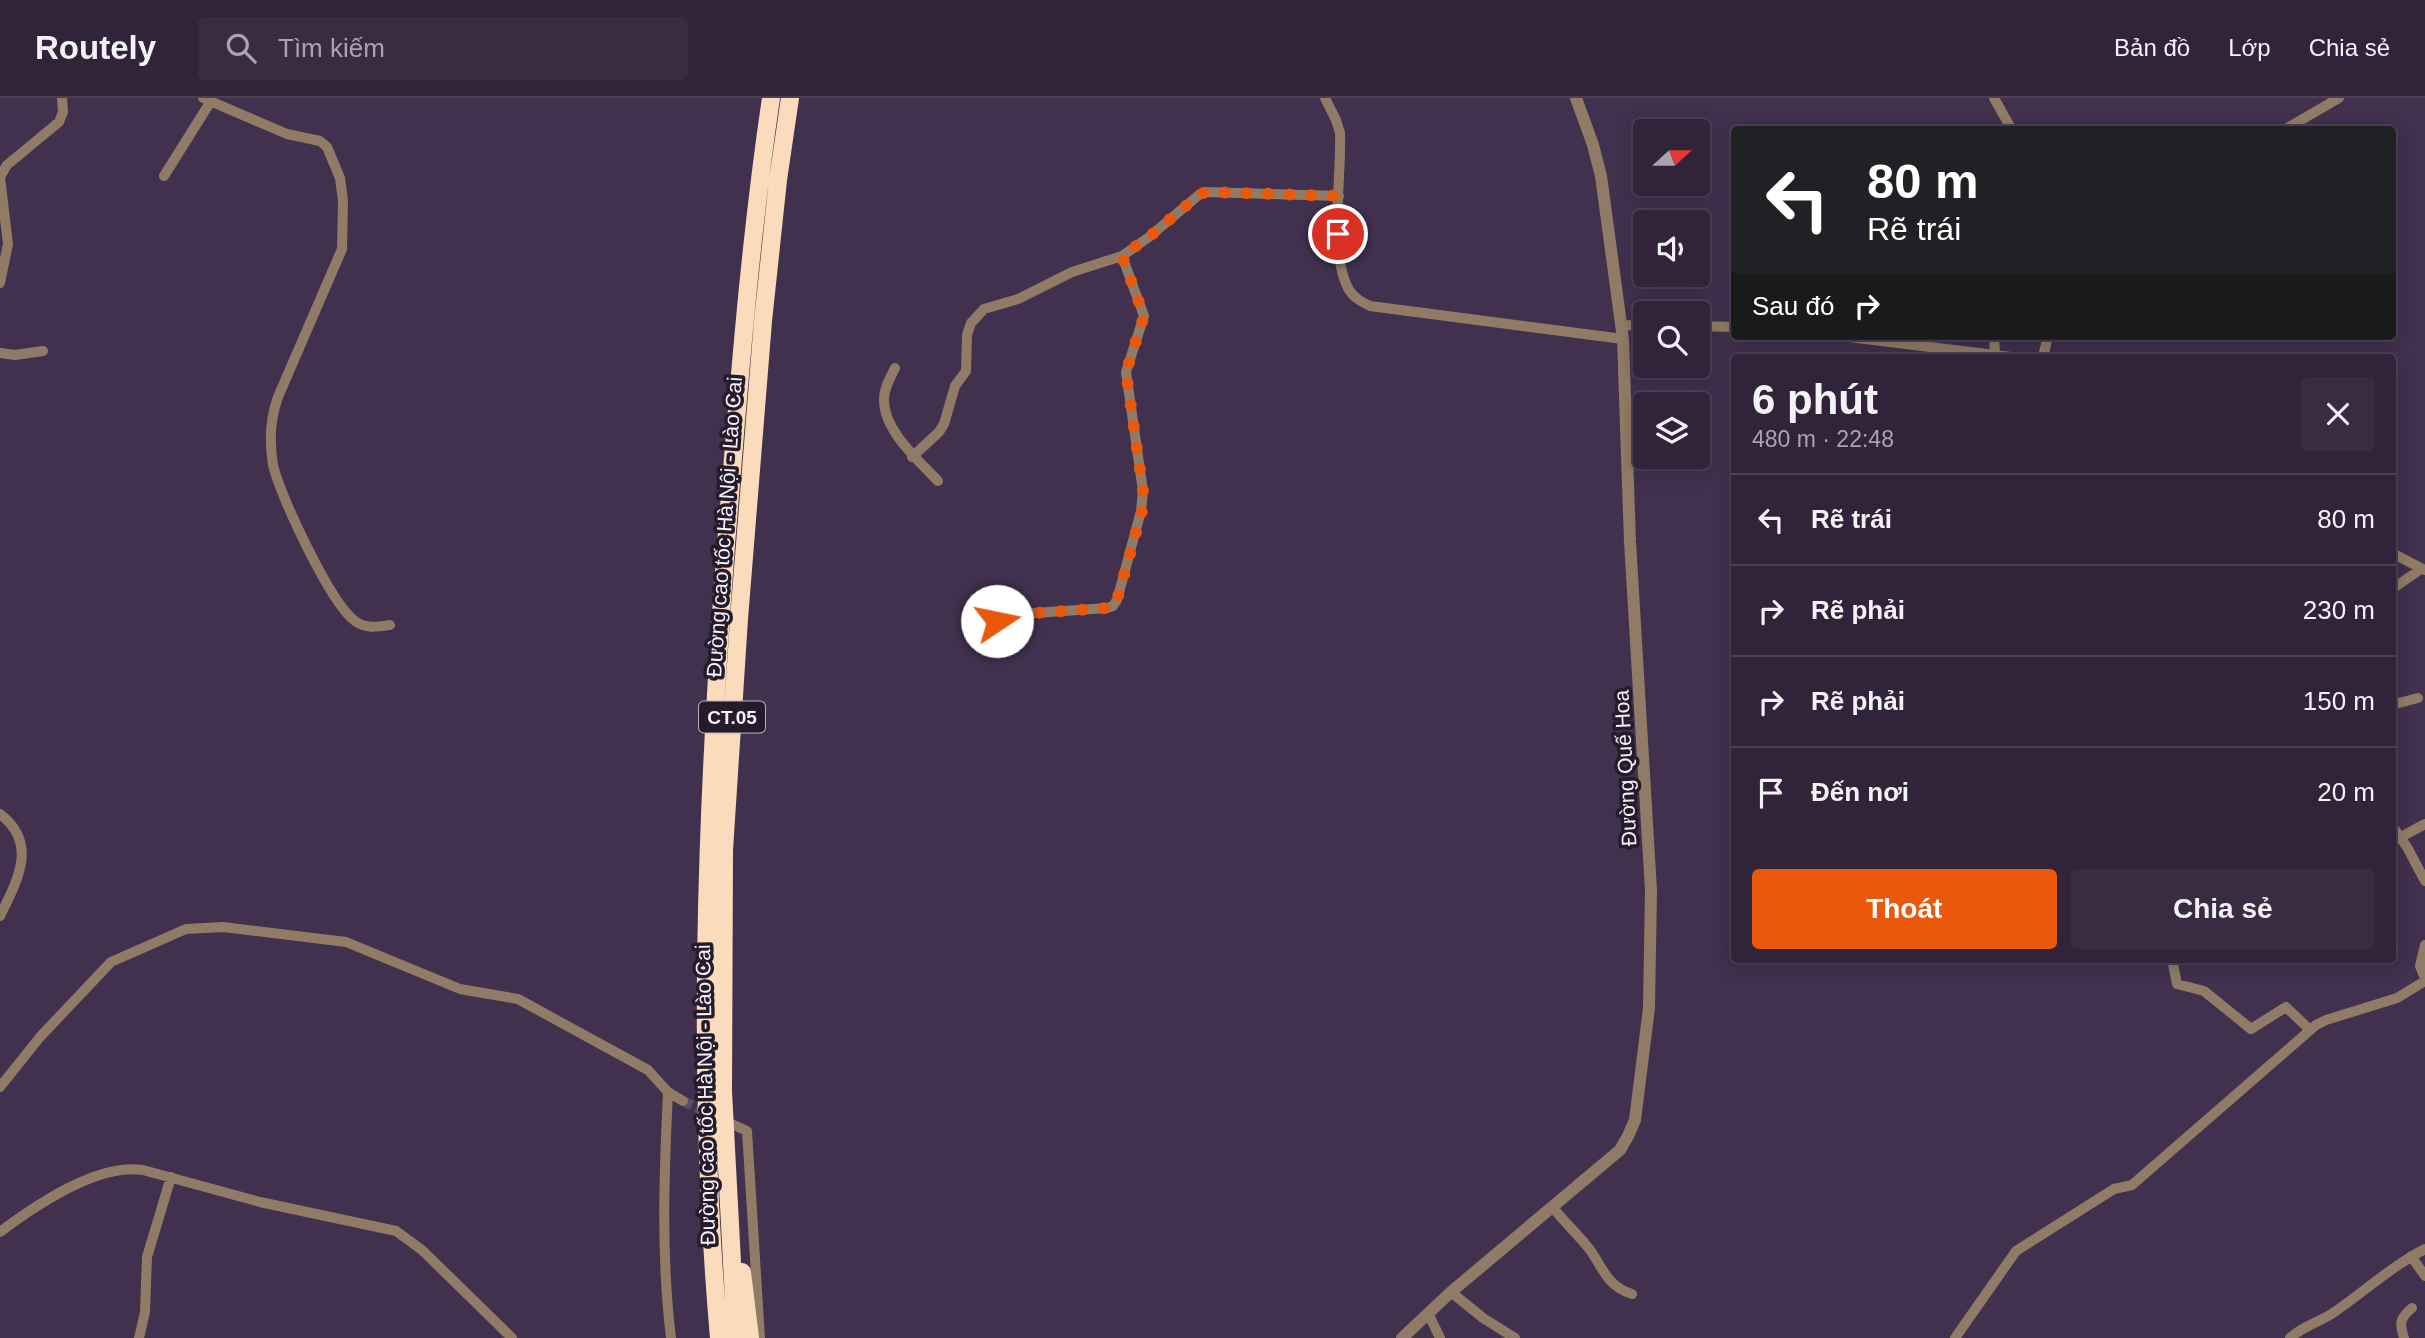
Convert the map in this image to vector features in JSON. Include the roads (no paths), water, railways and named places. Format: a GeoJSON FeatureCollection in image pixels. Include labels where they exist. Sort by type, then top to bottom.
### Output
{"type":"FeatureCollection","features":[{"type":"Feature","properties":{"kind":"highway","name":"Đường cao tốc Hà Nội - Lào Cai"},"geometry":{"type":"LineString","coordinates":[[718,1338],[707,1141],[708,850],[721,615],[738,403],[758,186],[771,98]]}},
{"type":"Feature","properties":{"kind":"highway","name":"Đường cao tốc Hà Nội - Lào Cai"},"geometry":{"type":"LineString","coordinates":[[736,1338],[723,1091],[724,850],[763,321],[790,98]]}},
{"type":"Feature","properties":{"kind":"highway"},"geometry":{"type":"LineString","coordinates":[[728,1195],[747,1299],[750,1338]]}},
{"type":"Feature","properties":{"kind":"street"},"geometry":{"type":"LineString","coordinates":[[0,283],[8,244],[0,177],[7,165],[59,121],[63,113],[62,98]]}},
{"type":"Feature","properties":{"kind":"street"},"geometry":{"type":"LineString","coordinates":[[1325,98],[1340,133],[1340,260],[1349,291],[1359,301],[1370,306],[1623,339]]}},
{"type":"Feature","properties":{"kind":"street","name":"Đường Quế Hoa"},"geometry":{"type":"LineString","coordinates":[[1402,1338],[1451,1292],[1620,1150],[1634,1120],[1649,1008],[1651,890],[1631,556],[1623,339],[1601,176],[1594,145],[1576,98]]}},
{"type":"Feature","properties":{"kind":"street"},"geometry":{"type":"LineString","coordinates":[[1994,98],[2010,126]]}},
{"type":"Feature","properties":{"kind":"street"},"geometry":{"type":"LineString","coordinates":[[2291,126],[2339,98]]}},
{"type":"Feature","properties":{"kind":"street"},"geometry":{"type":"LineString","coordinates":[[164,176],[207,100],[287,134],[320,141],[334,159],[343,201],[342,248],[272,413],[270,442],[282,493],[313,559],[336,599],[345,612],[363,626],[390,625]]}},
{"type":"Feature","properties":{"kind":"street"},"geometry":{"type":"LineString","coordinates":[[912,457],[944,424],[955,386],[966,371],[967,335],[971,323],[990,306],[1018,299],[1072,272],[1122,256],[1206,192],[1339,196]]}},
{"type":"Feature","properties":{"kind":"street"},"geometry":{"type":"LineString","coordinates":[[997,621],[1035,613],[1107,608],[1113,606],[1117,600],[1142,511],[1143,491],[1126,372],[1144,316],[1122,256]]}},
{"type":"Feature","properties":{"kind":"street"},"geometry":{"type":"LineString","coordinates":[[1621,325],[1633,326]]}},
{"type":"Feature","properties":{"kind":"street"},"geometry":{"type":"LineString","coordinates":[[1710,326],[1731,327]]}},
{"type":"Feature","properties":{"kind":"street"},"geometry":{"type":"LineString","coordinates":[[1875,340],[1994,354],[1994,340]]}},
{"type":"Feature","properties":{"kind":"street"},"geometry":{"type":"LineString","coordinates":[[0,353],[15,355],[43,351]]}},
{"type":"Feature","properties":{"kind":"street"},"geometry":{"type":"LineString","coordinates":[[895,368],[886,385],[884,397],[888,419],[912,457],[938,481]]}},
{"type":"Feature","properties":{"kind":"street"},"geometry":{"type":"LineString","coordinates":[[2396,555],[2423,569],[2396,586]]}},
{"type":"Feature","properties":{"kind":"street"},"geometry":{"type":"LineString","coordinates":[[2396,703],[2418,698]]}},
{"type":"Feature","properties":{"kind":"street"},"geometry":{"type":"LineString","coordinates":[[0,814],[10,824],[22,848],[23,858],[20,870],[5,894],[0,916]]}},
{"type":"Feature","properties":{"kind":"street"},"geometry":{"type":"LineString","coordinates":[[2401,837],[2425,824]]}},
{"type":"Feature","properties":{"kind":"street"},"geometry":{"type":"LineString","coordinates":[[2396,830],[2425,881]]}},
{"type":"Feature","properties":{"kind":"street"},"geometry":{"type":"LineString","coordinates":[[0,1087],[40,1037],[111,962],[186,929],[223,927],[346,942],[460,989],[523,1001],[648,1070],[668,1092],[683,1101]]}},
{"type":"Feature","properties":{"kind":"street"},"geometry":{"type":"LineString","coordinates":[[1955,1338],[2016,1251],[2113,1189],[2132,1185],[2311,1030],[2326,1020],[2396,998],[2425,979],[2420,966],[2425,945]]}},
{"type":"Feature","properties":{"kind":"street"},"geometry":{"type":"LineString","coordinates":[[2173,963],[2177,984],[2204,991],[2251,1029],[2286,1007],[2311,1030]]}},
{"type":"Feature","properties":{"kind":"street"},"geometry":{"type":"LineString","coordinates":[[668,1092],[664,1238],[671,1338]]}},
{"type":"Feature","properties":{"kind":"street"},"geometry":{"type":"LineString","coordinates":[[724,1121],[747,1131],[760,1338]]}},
{"type":"Feature","properties":{"kind":"street"},"geometry":{"type":"LineString","coordinates":[[0,1231],[56,1194],[106,1173],[135,1169],[260,1202],[396,1231],[422,1251],[512,1338]]}},
{"type":"Feature","properties":{"kind":"street"},"geometry":{"type":"LineString","coordinates":[[139,1338],[145,1312],[147,1257],[171,1177]]}},
{"type":"Feature","properties":{"kind":"street"},"geometry":{"type":"LineString","coordinates":[[1552,1208],[1587,1246],[1602,1271],[1616,1286],[1632,1294]]}},
{"type":"Feature","properties":{"kind":"street"},"geometry":{"type":"LineString","coordinates":[[2290,1338],[2304,1326],[2336,1311],[2382,1275],[2425,1249]]}},
{"type":"Feature","properties":{"kind":"street"},"geometry":{"type":"LineString","coordinates":[[2411,1256],[2425,1276]]}},
{"type":"Feature","properties":{"kind":"street"},"geometry":{"type":"LineString","coordinates":[[1451,1292],[1483,1318],[1515,1338]]}},
{"type":"Feature","properties":{"kind":"street"},"geometry":{"type":"LineString","coordinates":[[2403,1338],[2400,1322],[2402,1316],[2412,1308]]}},
{"type":"Feature","properties":{"kind":"street"},"geometry":{"type":"LineString","coordinates":[[1428,1313],[1440,1338]]}},
{"type":"Feature","properties":{"kind":"tunnel"},"geometry":{"type":"LineString","coordinates":[[683,1101],[708,1113]]}}]}
